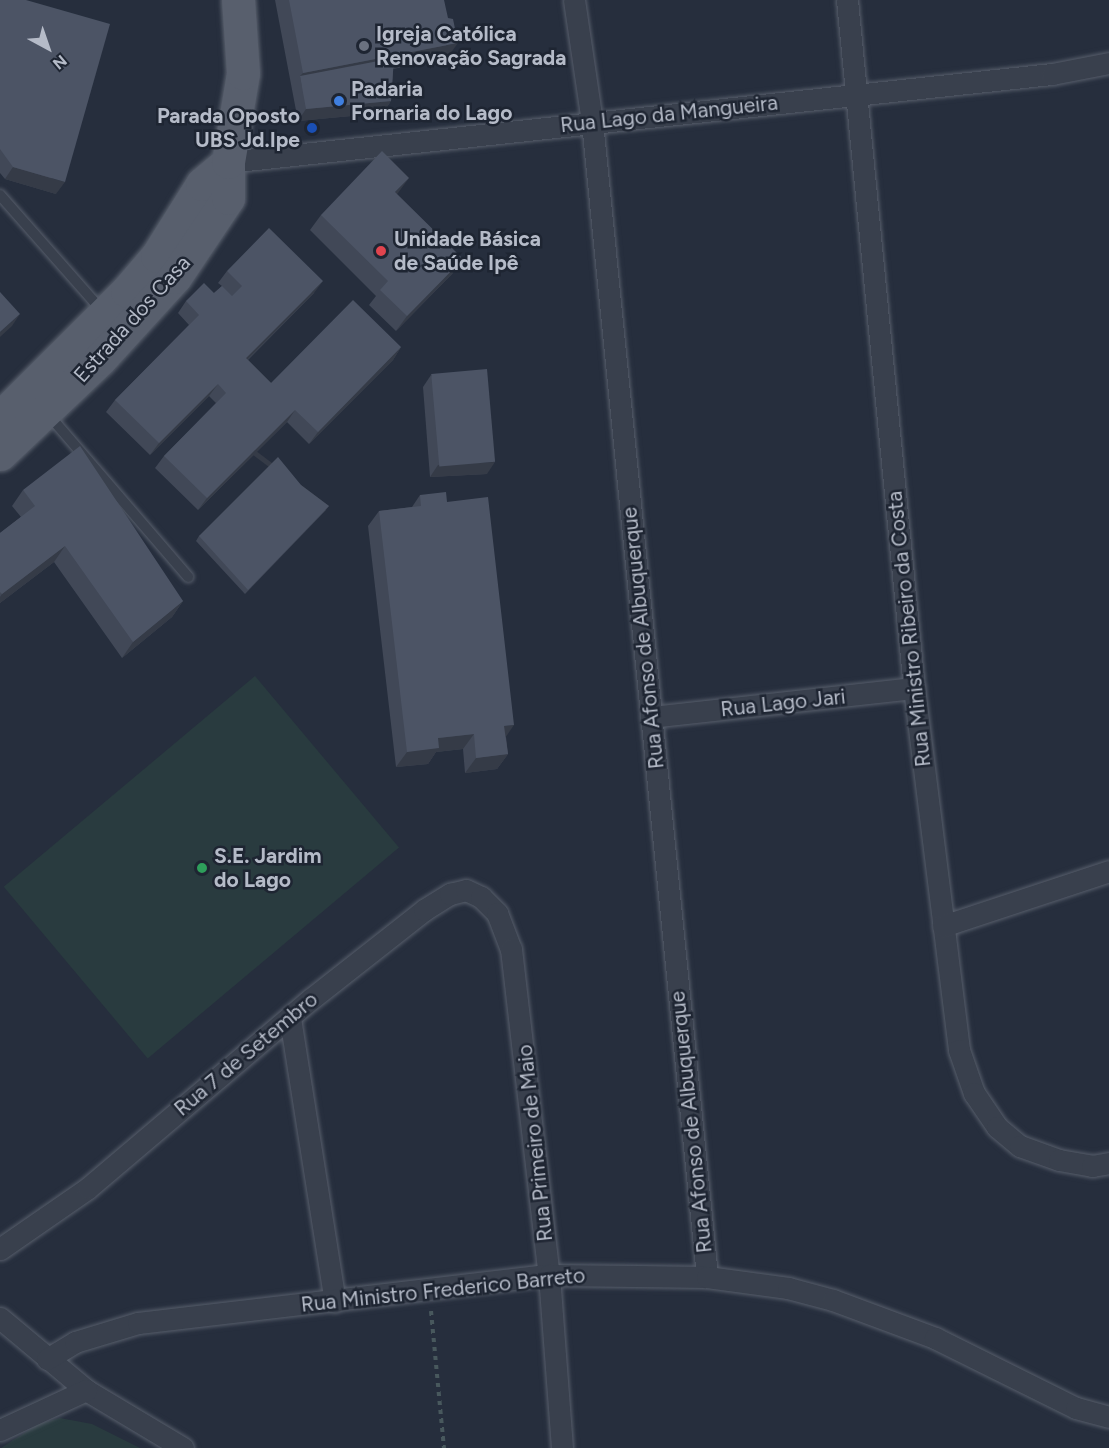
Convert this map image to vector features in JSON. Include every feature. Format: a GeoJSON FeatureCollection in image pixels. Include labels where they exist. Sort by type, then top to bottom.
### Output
{"type":"FeatureCollection","features":[{"type":"Feature","properties":{"kind":"main road","name":"Estrada dos Casa"},"geometry":{"type":"LineString","coordinates":[[0,418],[36,401],[176,277],[228,198],[228,162],[243,73],[238,0]]}},
{"type":"Feature","properties":{"kind":"main road","name":"Estrada dos Casa"},"geometry":{"type":"LineString","coordinates":[[0,454],[36,401],[105,314],[157,256],[202,184],[228,162]]}},
{"type":"Feature","properties":{"kind":"street","name":"Rua Afonso de Albuquerque"},"geometry":{"type":"LineString","coordinates":[[574,0],[592,122],[707,1276]]}},
{"type":"Feature","properties":{"kind":"street","name":"Rua Ministro Ribeiro da Costa"},"geometry":{"type":"LineString","coordinates":[[847,0],[914,688],[959,1050],[974,1093],[997,1127],[1020,1146],[1059,1160],[1092,1166],[1109,1163]]}},
{"type":"Feature","properties":{"kind":"street","name":"Rua Lago da Mangueira"},"geometry":{"type":"LineString","coordinates":[[228,162],[857,93],[1052,74],[1109,63]]}},
{"type":"Feature","properties":{"kind":"street","name":"Rua Lago Jari"},"geometry":{"type":"LineString","coordinates":[[651,717],[914,688]]}},
{"type":"Feature","properties":{"kind":"street"},"geometry":{"type":"LineString","coordinates":[[943,926],[1109,871]]}},
{"type":"Feature","properties":{"kind":"street","name":"Rua 7 de Setembro"},"geometry":{"type":"LineString","coordinates":[[0,1249],[88,1188],[290,1018],[415,917],[450,894],[466,890],[481,897],[496,913]]}},
{"type":"Feature","properties":{"kind":"street","name":"Rua Primeiro de Maio"},"geometry":{"type":"LineString","coordinates":[[496,913],[506,931],[517,985],[549,1275],[562,1448]]}},
{"type":"Feature","properties":{"kind":"street"},"geometry":{"type":"LineString","coordinates":[[290,1018],[335,1300]]}},
{"type":"Feature","properties":{"kind":"street","name":"Rua Ministro Frederico Barreto"},"geometry":{"type":"LineString","coordinates":[[47,1359],[75,1342],[138,1323],[549,1275],[707,1276],[788,1288],[833,1300],[934,1338],[1076,1408],[1109,1417]]}},
{"type":"Feature","properties":{"kind":"street"},"geometry":{"type":"LineString","coordinates":[[0,1318],[86,1390],[183,1448]]}},
{"type":"Feature","properties":{"kind":"street"},"geometry":{"type":"LineString","coordinates":[[0,1430],[86,1390]]}},
{"type":"Feature","properties":{"kind":"lane"},"geometry":{"type":"LineString","coordinates":[[0,195],[105,314]]}},
{"type":"Feature","properties":{"kind":"lane"},"geometry":{"type":"LineString","coordinates":[[36,401],[188,577]]}},
{"type":"Feature","properties":{"kind":"path"},"geometry":{"type":"LineString","coordinates":[[429,1290],[444,1448]]}},
{"type":"Feature","properties":{"kind":"shaded area","name":"S.E. Jardim do Lago"},"geometry":{"type":"Polygon","coordinates":[[[255,676],[399,848],[148,1058],[4,887],[255,676]]]}},
{"type":"Feature","properties":{"kind":"shaded area"},"geometry":{"type":"Polygon","coordinates":[[[60,1418],[92,1424],[140,1448],[1,1448],[38,1424],[60,1418]]]}},
{"type":"Feature","properties":{"kind":"building"},"geometry":{"type":"Polygon","coordinates":[[[0,0],[26,0],[110,24],[65,182],[13,167],[0,149],[0,0]]]}},
{"type":"Feature","properties":{"kind":"building","name":"Igreja Católica Renovação Sagrada"},"geometry":{"type":"Polygon","coordinates":[[[289,0],[444,0],[448,18],[453,19],[458,43],[303,73],[289,0]]]}},
{"type":"Feature","properties":{"kind":"building","name":"Padaria Fornaria do Lago"},"geometry":{"type":"Polygon","coordinates":[[[394,58],[391,101],[306,109],[300,76],[394,58]]]}},
{"type":"Feature","properties":{"kind":"building"},"geometry":{"type":"Polygon","coordinates":[[[382,151],[409,178],[395,192],[463,259],[407,316],[380,290],[388,281],[321,215],[382,151]]]}},
{"type":"Feature","properties":{"kind":"building"},"geometry":{"type":"Polygon","coordinates":[[[269,228],[323,281],[246,358],[271,383],[353,300],[401,347],[318,432],[295,410],[207,498],[164,456],[226,393],[218,384],[159,443],[115,400],[199,315],[186,301],[204,283],[214,293],[222,286],[232,296],[242,286],[227,271],[269,228]]]}},
{"type":"Feature","properties":{"kind":"building"},"geometry":{"type":"Polygon","coordinates":[[[0,292],[20,314],[0,332],[0,292]]]}},
{"type":"Feature","properties":{"kind":"building"},"geometry":{"type":"Polygon","coordinates":[[[487,369],[495,462],[439,467],[431,374],[487,369]]]}},
{"type":"Feature","properties":{"kind":"building"},"geometry":{"type":"Polygon","coordinates":[[[80,446],[183,601],[133,642],[65,546],[2,594],[0,592],[0,533],[35,506],[23,490],[80,446]]]}},
{"type":"Feature","properties":{"kind":"building"},"geometry":{"type":"Polygon","coordinates":[[[278,457],[301,485],[329,506],[248,590],[199,536],[278,457]]]}},
{"type":"Feature","properties":{"kind":"building"},"geometry":{"type":"Polygon","coordinates":[[[446,492],[447,502],[488,497],[514,725],[504,726],[508,754],[476,758],[474,734],[438,738],[439,748],[407,752],[379,511],[421,506],[420,495],[446,492]]]}},
{"type":"Feature","properties":{"kind":"place","name":"Igreja Católica Renovação Sagrada"},"geometry":{"type":"Point","coordinates":[364,46]}},
{"type":"Feature","properties":{"kind":"place","name":"Padaria Fornaria do Lago"},"geometry":{"type":"Point","coordinates":[339,101]}},
{"type":"Feature","properties":{"kind":"place","name":"Parada Oposto UBS Jd.Ipe"},"geometry":{"type":"Point","coordinates":[312,128]}},
{"type":"Feature","properties":{"kind":"place","name":"Unidade Básica de Saúde Ipê"},"geometry":{"type":"Point","coordinates":[381,251]}},
{"type":"Feature","properties":{"kind":"place","name":"S.E. Jardim do Lago"},"geometry":{"type":"Point","coordinates":[202,868]}}]}
